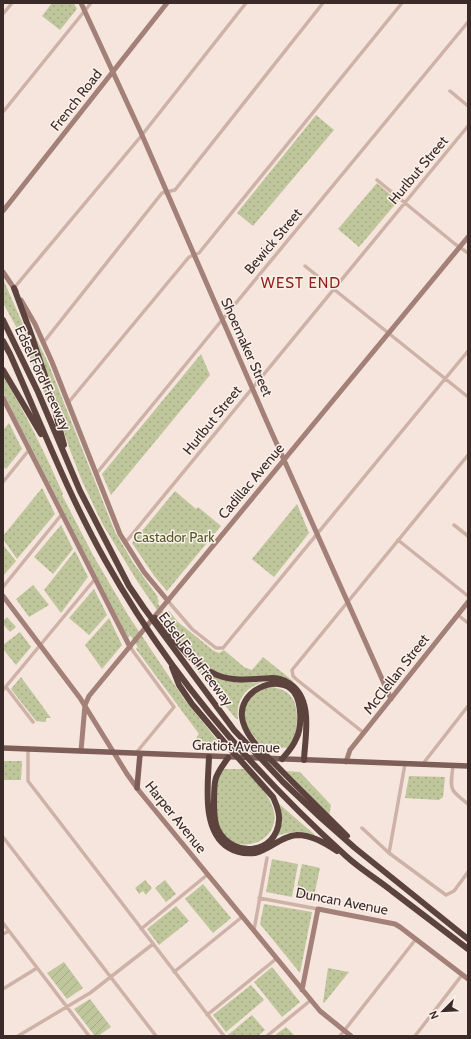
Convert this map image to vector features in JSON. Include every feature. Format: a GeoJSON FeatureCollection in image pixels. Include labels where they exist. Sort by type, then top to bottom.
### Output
{"type":"FeatureCollection","features":[{"type":"Feature","properties":{"kind":"highway"},"geometry":{"type":"LineString","coordinates":[[14,288],[49,388],[69,464]]}},
{"type":"Feature","properties":{"kind":"highway","name":"Edsel Ford Freeway"},"geometry":{"type":"LineString","coordinates":[[3,320],[24,361],[80,491],[129,586],[234,730],[321,818],[468,939]]}},
{"type":"Feature","properties":{"kind":"highway","name":"Edsel Ford Freeway"},"geometry":{"type":"LineString","coordinates":[[3,341],[69,490],[106,561],[132,606],[170,662],[244,754],[298,811],[347,857],[468,949]]}},
{"type":"Feature","properties":{"kind":"highway"},"geometry":{"type":"LineString","coordinates":[[3,370],[53,454]]}},
{"type":"Feature","properties":{"kind":"highway"},"geometry":{"type":"LineString","coordinates":[[144,608],[162,625],[187,655],[204,670],[224,678],[242,680],[277,679],[294,687],[302,697],[306,709],[304,760]]}},
{"type":"Feature","properties":{"kind":"highway"},"geometry":{"type":"LineString","coordinates":[[170,662],[179,685],[192,704],[275,801],[279,813],[279,825],[270,840],[265,844],[248,850],[227,842],[220,833],[215,822],[215,777],[231,758]]}},
{"type":"Feature","properties":{"kind":"highway"},"geometry":{"type":"LineString","coordinates":[[280,759],[298,736],[300,708],[293,691],[280,684],[273,684],[263,686],[254,691],[244,702],[242,711],[243,721],[247,733],[282,771],[374,863]]}},
{"type":"Feature","properties":{"kind":"highway"},"geometry":{"type":"LineString","coordinates":[[209,757],[208,805],[214,831],[220,841],[226,846],[240,853],[254,853],[268,848],[288,837],[305,836],[324,843],[347,857]]}},
{"type":"Feature","properties":{"kind":"main road","name":"Gratiot Avenue"},"geometry":{"type":"LineString","coordinates":[[3,748],[468,766]]}},
{"type":"Feature","properties":{"kind":"main road"},"geometry":{"type":"LineString","coordinates":[[137,788],[138,754]]}},
{"type":"Feature","properties":{"kind":"street"},"geometry":{"type":"LineString","coordinates":[[3,14],[12,3]]}},
{"type":"Feature","properties":{"kind":"street","name":"Shoemaker Street"},"geometry":{"type":"LineString","coordinates":[[81,3],[142,135],[222,320],[391,700]]}},
{"type":"Feature","properties":{"kind":"street"},"geometry":{"type":"LineString","coordinates":[[3,112],[91,3]]}},
{"type":"Feature","properties":{"kind":"street","name":"French Road"},"geometry":{"type":"LineString","coordinates":[[3,211],[167,3]]}},
{"type":"Feature","properties":{"kind":"street"},"geometry":{"type":"LineString","coordinates":[[14,288],[142,135],[246,3]]}},
{"type":"Feature","properties":{"kind":"street"},"geometry":{"type":"LineString","coordinates":[[43,343],[162,193],[175,190],[323,3]]}},
{"type":"Feature","properties":{"kind":"street"},"geometry":{"type":"LineString","coordinates":[[68,403],[189,257],[199,253],[402,3]]}},
{"type":"Feature","properties":{"kind":"street","name":"Bewick Street"},"geometry":{"type":"LineString","coordinates":[[96,474],[468,22]]}},
{"type":"Feature","properties":{"kind":"street"},"geometry":{"type":"LineString","coordinates":[[450,92],[468,106]]}},
{"type":"Feature","properties":{"kind":"street","name":"Hurlbut Street"},"geometry":{"type":"LineString","coordinates":[[125,543],[468,126]]}},
{"type":"Feature","properties":{"kind":"street"},"geometry":{"type":"LineString","coordinates":[[377,180],[468,252]]}},
{"type":"Feature","properties":{"kind":"street","name":"Cadillac Avenue"},"geometry":{"type":"LineString","coordinates":[[84,705],[89,696],[468,237]]}},
{"type":"Feature","properties":{"kind":"street"},"geometry":{"type":"LineString","coordinates":[[305,266],[468,397]]}},
{"type":"Feature","properties":{"kind":"street","name":"Edsel Ford Freeway"},"geometry":{"type":"LineString","coordinates":[[3,272],[35,324],[125,543],[144,572],[192,628],[216,648],[219,649],[224,647],[317,534]]}},
{"type":"Feature","properties":{"kind":"street"},"geometry":{"type":"LineString","coordinates":[[317,534],[468,351]]}},
{"type":"Feature","properties":{"kind":"street"},"geometry":{"type":"LineString","coordinates":[[3,398],[130,647],[174,707],[138,754]]}},
{"type":"Feature","properties":{"kind":"street"},"geometry":{"type":"LineString","coordinates":[[3,482],[29,450]]}},
{"type":"Feature","properties":{"kind":"street"},"geometry":{"type":"LineString","coordinates":[[364,733],[296,678],[292,673],[292,670],[468,455]]}},
{"type":"Feature","properties":{"kind":"street"},"geometry":{"type":"LineString","coordinates":[[3,586],[62,514]]}},
{"type":"Feature","properties":{"kind":"street"},"geometry":{"type":"LineString","coordinates":[[454,524],[468,536]]}},
{"type":"Feature","properties":{"kind":"street"},"geometry":{"type":"LineString","coordinates":[[398,540],[468,596]]}},
{"type":"Feature","properties":{"kind":"street"},"geometry":{"type":"LineString","coordinates":[[32,722],[4,688],[95,579]]}},
{"type":"Feature","properties":{"kind":"street","name":"Harper Avenue"},"geometry":{"type":"LineString","coordinates":[[3,596],[84,705],[137,788],[320,1011],[351,1036]]}},
{"type":"Feature","properties":{"kind":"street","name":"McClellan Street"},"geometry":{"type":"LineString","coordinates":[[346,762],[350,750],[468,602]]}},
{"type":"Feature","properties":{"kind":"street"},"geometry":{"type":"LineString","coordinates":[[458,614],[468,623]]}},
{"type":"Feature","properties":{"kind":"street"},"geometry":{"type":"LineString","coordinates":[[81,751],[84,705]]}},
{"type":"Feature","properties":{"kind":"street"},"geometry":{"type":"LineString","coordinates":[[422,765],[468,706]]}},
{"type":"Feature","properties":{"kind":"street"},"geometry":{"type":"LineString","coordinates":[[28,749],[28,781],[224,1036]]}},
{"type":"Feature","properties":{"kind":"street"},"geometry":{"type":"LineString","coordinates":[[389,852],[405,764]]}},
{"type":"Feature","properties":{"kind":"street"},"geometry":{"type":"LineString","coordinates":[[453,766],[452,791],[468,804]]}},
{"type":"Feature","properties":{"kind":"street"},"geometry":{"type":"LineString","coordinates":[[362,828],[389,852],[446,895],[451,893],[468,872]]}},
{"type":"Feature","properties":{"kind":"street"},"geometry":{"type":"LineString","coordinates":[[3,837],[156,1036]]}},
{"type":"Feature","properties":{"kind":"street"},"geometry":{"type":"LineString","coordinates":[[254,931],[267,858]]}},
{"type":"Feature","properties":{"kind":"street"},"geometry":{"type":"LineString","coordinates":[[141,929],[207,875]]}},
{"type":"Feature","properties":{"kind":"street","name":"Duncan Avenue"},"geometry":{"type":"LineString","coordinates":[[259,898],[318,908],[390,923],[400,927],[468,979]]}},
{"type":"Feature","properties":{"kind":"street"},"geometry":{"type":"LineString","coordinates":[[302,990],[318,908]]}},
{"type":"Feature","properties":{"kind":"street"},"geometry":{"type":"LineString","coordinates":[[174,972],[242,917]]}},
{"type":"Feature","properties":{"kind":"street"},"geometry":{"type":"LineString","coordinates":[[3,923],[89,1036]]}},
{"type":"Feature","properties":{"kind":"street"},"geometry":{"type":"LineString","coordinates":[[3,934],[9,931]]}},
{"type":"Feature","properties":{"kind":"street"},"geometry":{"type":"LineString","coordinates":[[340,1036],[416,939]]}},
{"type":"Feature","properties":{"kind":"street"},"geometry":{"type":"LineString","coordinates":[[18,1036],[90,993],[153,944]]}},
{"type":"Feature","properties":{"kind":"street"},"geometry":{"type":"LineString","coordinates":[[207,1015],[276,959]]}},
{"type":"Feature","properties":{"kind":"street"},"geometry":{"type":"LineString","coordinates":[[3,989],[37,968]]}},
{"type":"Feature","properties":{"kind":"street"},"geometry":{"type":"LineString","coordinates":[[415,1036],[462,975]]}},
{"type":"Feature","properties":{"kind":"street"},"geometry":{"type":"LineString","coordinates":[[267,1036],[311,1000]]}},
{"type":"Feature","properties":{"kind":"green space"},"geometry":{"type":"Polygon","coordinates":[[[52,3],[74,3],[77,9],[60,30],[42,16],[52,3]]]}},
{"type":"Feature","properties":{"kind":"green space"},"geometry":{"type":"Polygon","coordinates":[[[316,115],[334,130],[253,226],[237,213],[316,115]]]}},
{"type":"Feature","properties":{"kind":"green space"},"geometry":{"type":"Polygon","coordinates":[[[377,183],[398,201],[359,247],[338,229],[377,183]]]}},
{"type":"Feature","properties":{"kind":"green space"},"geometry":{"type":"Polygon","coordinates":[[[3,279],[25,329],[51,404],[49,404],[43,390],[45,388],[19,332],[3,303],[3,279]]]}},
{"type":"Feature","properties":{"kind":"green space"},"geometry":{"type":"Polygon","coordinates":[[[26,317],[49,365],[115,532],[134,564],[158,597],[158,603],[154,597],[168,619],[165,613],[169,611],[178,622],[214,651],[219,653],[224,650],[244,667],[252,670],[263,657],[293,681],[292,682],[282,677],[273,675],[238,677],[211,670],[194,659],[172,632],[137,581],[102,523],[82,481],[70,450],[26,317]]]}},
{"type":"Feature","properties":{"kind":"green space"},"geometry":{"type":"Polygon","coordinates":[[[201,354],[210,375],[111,495],[102,474],[201,354]]]}},
{"type":"Feature","properties":{"kind":"green space"},"geometry":{"type":"Polygon","coordinates":[[[3,376],[35,434],[63,494],[62,495],[93,555],[128,615],[184,699],[221,745],[192,744],[199,734],[136,649],[137,647],[141,652],[127,630],[130,636],[128,638],[3,392],[3,376]]]}},
{"type":"Feature","properties":{"kind":"green space"},"geometry":{"type":"Polygon","coordinates":[[[9,423],[22,449],[6,469],[3,466],[3,430],[9,423]]]}},
{"type":"Feature","properties":{"kind":"green space"},"geometry":{"type":"Polygon","coordinates":[[[42,488],[55,514],[17,559],[3,539],[3,536],[42,488]]]}},
{"type":"Feature","properties":{"kind":"green space","name":"Castador Park"},"geometry":{"type":"Polygon","coordinates":[[[175,491],[196,509],[198,507],[221,526],[167,591],[155,577],[132,543],[175,491]]]}},
{"type":"Feature","properties":{"kind":"green space"},"geometry":{"type":"Polygon","coordinates":[[[297,504],[309,533],[274,577],[252,559],[297,504]]]}},
{"type":"Feature","properties":{"kind":"green space"},"geometry":{"type":"Polygon","coordinates":[[[61,525],[73,549],[53,574],[34,557],[61,525]]]}},
{"type":"Feature","properties":{"kind":"green space"},"geometry":{"type":"Polygon","coordinates":[[[3,545],[16,561],[3,576],[3,545]]]}},
{"type":"Feature","properties":{"kind":"green space"},"geometry":{"type":"Polygon","coordinates":[[[75,551],[88,577],[61,613],[44,590],[75,551]]]}},
{"type":"Feature","properties":{"kind":"green space"},"geometry":{"type":"Polygon","coordinates":[[[33,585],[49,605],[29,617],[16,599],[33,585]]]}},
{"type":"Feature","properties":{"kind":"green space"},"geometry":{"type":"Polygon","coordinates":[[[94,589],[107,615],[89,635],[69,618],[94,589]]]}},
{"type":"Feature","properties":{"kind":"green space"},"geometry":{"type":"Polygon","coordinates":[[[7,617],[16,627],[10,632],[3,624],[3,621],[7,617]]]}},
{"type":"Feature","properties":{"kind":"green space"},"geometry":{"type":"Polygon","coordinates":[[[109,618],[122,645],[102,669],[85,645],[109,618]]]}},
{"type":"Feature","properties":{"kind":"green space"},"geometry":{"type":"Polygon","coordinates":[[[20,632],[31,647],[16,665],[3,649],[3,645],[20,632]]]}},
{"type":"Feature","properties":{"kind":"green space"},"geometry":{"type":"Polygon","coordinates":[[[193,665],[210,674],[227,680],[264,682],[248,690],[240,700],[238,706],[238,719],[236,719],[193,665]]]}},
{"type":"Feature","properties":{"kind":"green space"},"geometry":{"type":"Polygon","coordinates":[[[21,677],[51,718],[46,718],[46,722],[36,721],[11,689],[21,677]]]}},
{"type":"Feature","properties":{"kind":"green space"},"geometry":{"type":"Polygon","coordinates":[[[271,687],[282,690],[289,694],[294,700],[297,726],[295,744],[293,748],[263,747],[247,726],[244,716],[246,704],[254,695],[271,687]]]}},
{"type":"Feature","properties":{"kind":"green space"},"geometry":{"type":"Polygon","coordinates":[[[3,761],[22,761],[21,780],[3,780],[3,761]]]}},
{"type":"Feature","properties":{"kind":"green space"},"geometry":{"type":"Polygon","coordinates":[[[220,769],[245,769],[258,783],[270,800],[274,812],[274,823],[270,832],[263,839],[244,845],[234,843],[226,837],[219,828],[216,809],[218,773],[220,769]]]}},
{"type":"Feature","properties":{"kind":"green space"},"geometry":{"type":"Polygon","coordinates":[[[286,771],[300,772],[331,805],[329,816],[286,771]]]}},
{"type":"Feature","properties":{"kind":"green space"},"geometry":{"type":"Polygon","coordinates":[[[409,776],[445,777],[443,797],[439,800],[405,798],[409,776]]]}},
{"type":"Feature","properties":{"kind":"green space"},"geometry":{"type":"Polygon","coordinates":[[[278,803],[314,835],[293,832],[280,835],[284,833],[275,837],[278,803]]]}},
{"type":"Feature","properties":{"kind":"green space"},"geometry":{"type":"Polygon","coordinates":[[[272,859],[298,864],[292,897],[266,892],[272,859]]]}},
{"type":"Feature","properties":{"kind":"green space"},"geometry":{"type":"Polygon","coordinates":[[[302,864],[320,868],[313,901],[295,897],[302,864]]]}},
{"type":"Feature","properties":{"kind":"green space"},"geometry":{"type":"Polygon","coordinates":[[[145,880],[152,888],[146,895],[143,891],[139,894],[135,888],[145,880]]]}},
{"type":"Feature","properties":{"kind":"green space"},"geometry":{"type":"Polygon","coordinates":[[[165,880],[176,894],[166,902],[155,888],[165,880]]]}},
{"type":"Feature","properties":{"kind":"green space"},"geometry":{"type":"Polygon","coordinates":[[[203,884],[231,918],[213,933],[185,899],[203,884]]]}},
{"type":"Feature","properties":{"kind":"green space"},"geometry":{"type":"Polygon","coordinates":[[[264,904],[312,912],[300,973],[260,924],[264,904]]]}},
{"type":"Feature","properties":{"kind":"green space"},"geometry":{"type":"Polygon","coordinates":[[[176,906],[189,921],[159,945],[147,929],[176,906]]]}},
{"type":"Feature","properties":{"kind":"green space"},"geometry":{"type":"Polygon","coordinates":[[[64,962],[83,988],[67,999],[47,973],[64,962]]]}},
{"type":"Feature","properties":{"kind":"green space"},"geometry":{"type":"Polygon","coordinates":[[[272,967],[300,1002],[282,1017],[254,982],[272,967]]]}},
{"type":"Feature","properties":{"kind":"green space"},"geometry":{"type":"Polygon","coordinates":[[[328,968],[349,972],[324,1003],[323,1002],[328,968]]]}},
{"type":"Feature","properties":{"kind":"green space"},"geometry":{"type":"Polygon","coordinates":[[[251,985],[264,1000],[226,1032],[213,1015],[251,985]]]}},
{"type":"Feature","properties":{"kind":"green space"},"geometry":{"type":"Polygon","coordinates":[[[90,999],[111,1027],[98,1036],[95,1036],[74,1009],[90,999]]]}},
{"type":"Feature","properties":{"kind":"green space"},"geometry":{"type":"Polygon","coordinates":[[[252,1015],[265,1030],[258,1036],[228,1035],[252,1015]]]}},
{"type":"Feature","properties":{"kind":"green space"},"geometry":{"type":"Polygon","coordinates":[[[286,1027],[295,1036],[274,1036],[286,1027]]]}},
{"type":"Feature","properties":{"kind":"district","name":"WEST END"},"geometry":{"type":"Point","coordinates":[301,283]}}]}
